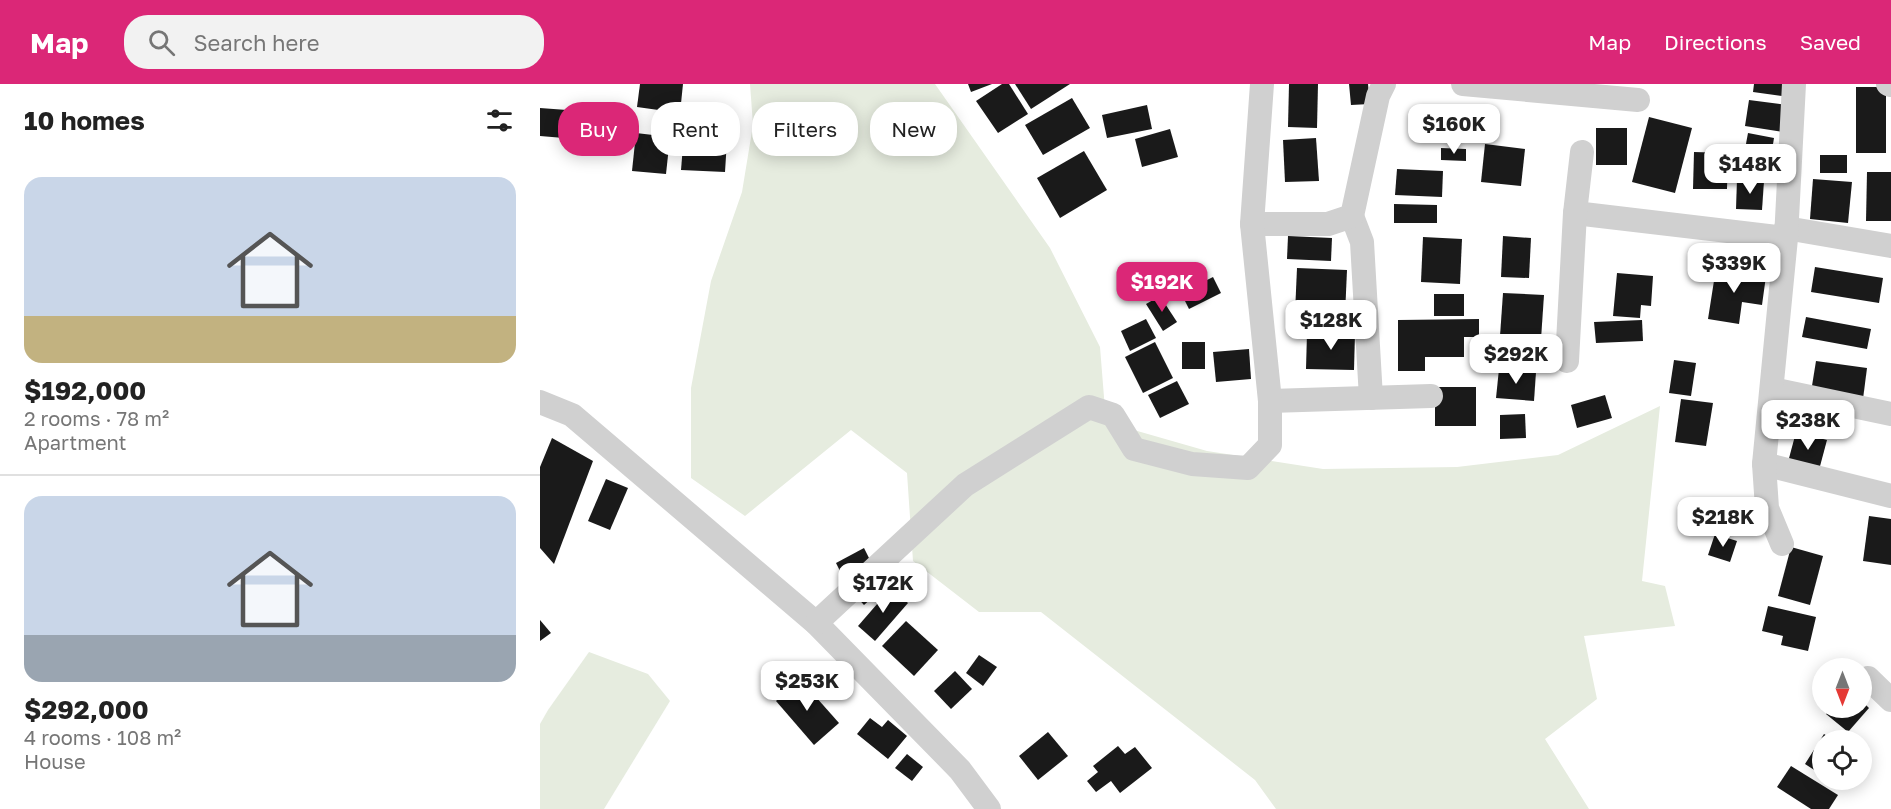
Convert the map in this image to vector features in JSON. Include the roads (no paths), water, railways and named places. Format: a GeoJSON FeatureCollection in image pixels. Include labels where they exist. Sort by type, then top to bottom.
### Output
{"type":"FeatureCollection","features":[{"type":"Feature","properties":{"kind":"street"},"geometry":{"type":"LineString","coordinates":[[816,623],[965,485],[1089,407],[1113,415],[1134,448],[1192,464],[1248,468],[1270,445],[1270,401],[1252,224],[1262,84]]}},
{"type":"Feature","properties":{"kind":"street"},"geometry":{"type":"LineString","coordinates":[[1371,398],[1362,242],[1352,216],[1378,96],[1383,84]]}},
{"type":"Feature","properties":{"kind":"street"},"geometry":{"type":"LineString","coordinates":[[1463,84],[1595,90],[1638,100]]}},
{"type":"Feature","properties":{"kind":"street"},"geometry":{"type":"LineString","coordinates":[[1782,544],[1767,508],[1764,464],[1786,233],[1794,84]]}},
{"type":"Feature","properties":{"kind":"street"},"geometry":{"type":"LineString","coordinates":[[1567,361],[1575,213],[1582,152]]}},
{"type":"Feature","properties":{"kind":"street"},"geometry":{"type":"LineString","coordinates":[[1575,213],[1786,233],[1891,246]]}},
{"type":"Feature","properties":{"kind":"street"},"geometry":{"type":"LineString","coordinates":[[1252,224],[1328,224],[1352,216]]}},
{"type":"Feature","properties":{"kind":"street"},"geometry":{"type":"LineString","coordinates":[[1772,389],[1891,414]]}},
{"type":"Feature","properties":{"kind":"street"},"geometry":{"type":"LineString","coordinates":[[1270,401],[1431,396]]}},
{"type":"Feature","properties":{"kind":"street"},"geometry":{"type":"LineString","coordinates":[[540,402],[572,415],[816,623],[960,770],[989,809]]}},
{"type":"Feature","properties":{"kind":"street"},"geometry":{"type":"LineString","coordinates":[[1764,464],[1891,496]]}},
{"type":"Feature","properties":{"kind":"street"},"geometry":{"type":"LineString","coordinates":[[1872,682],[1891,700]]}}]}
